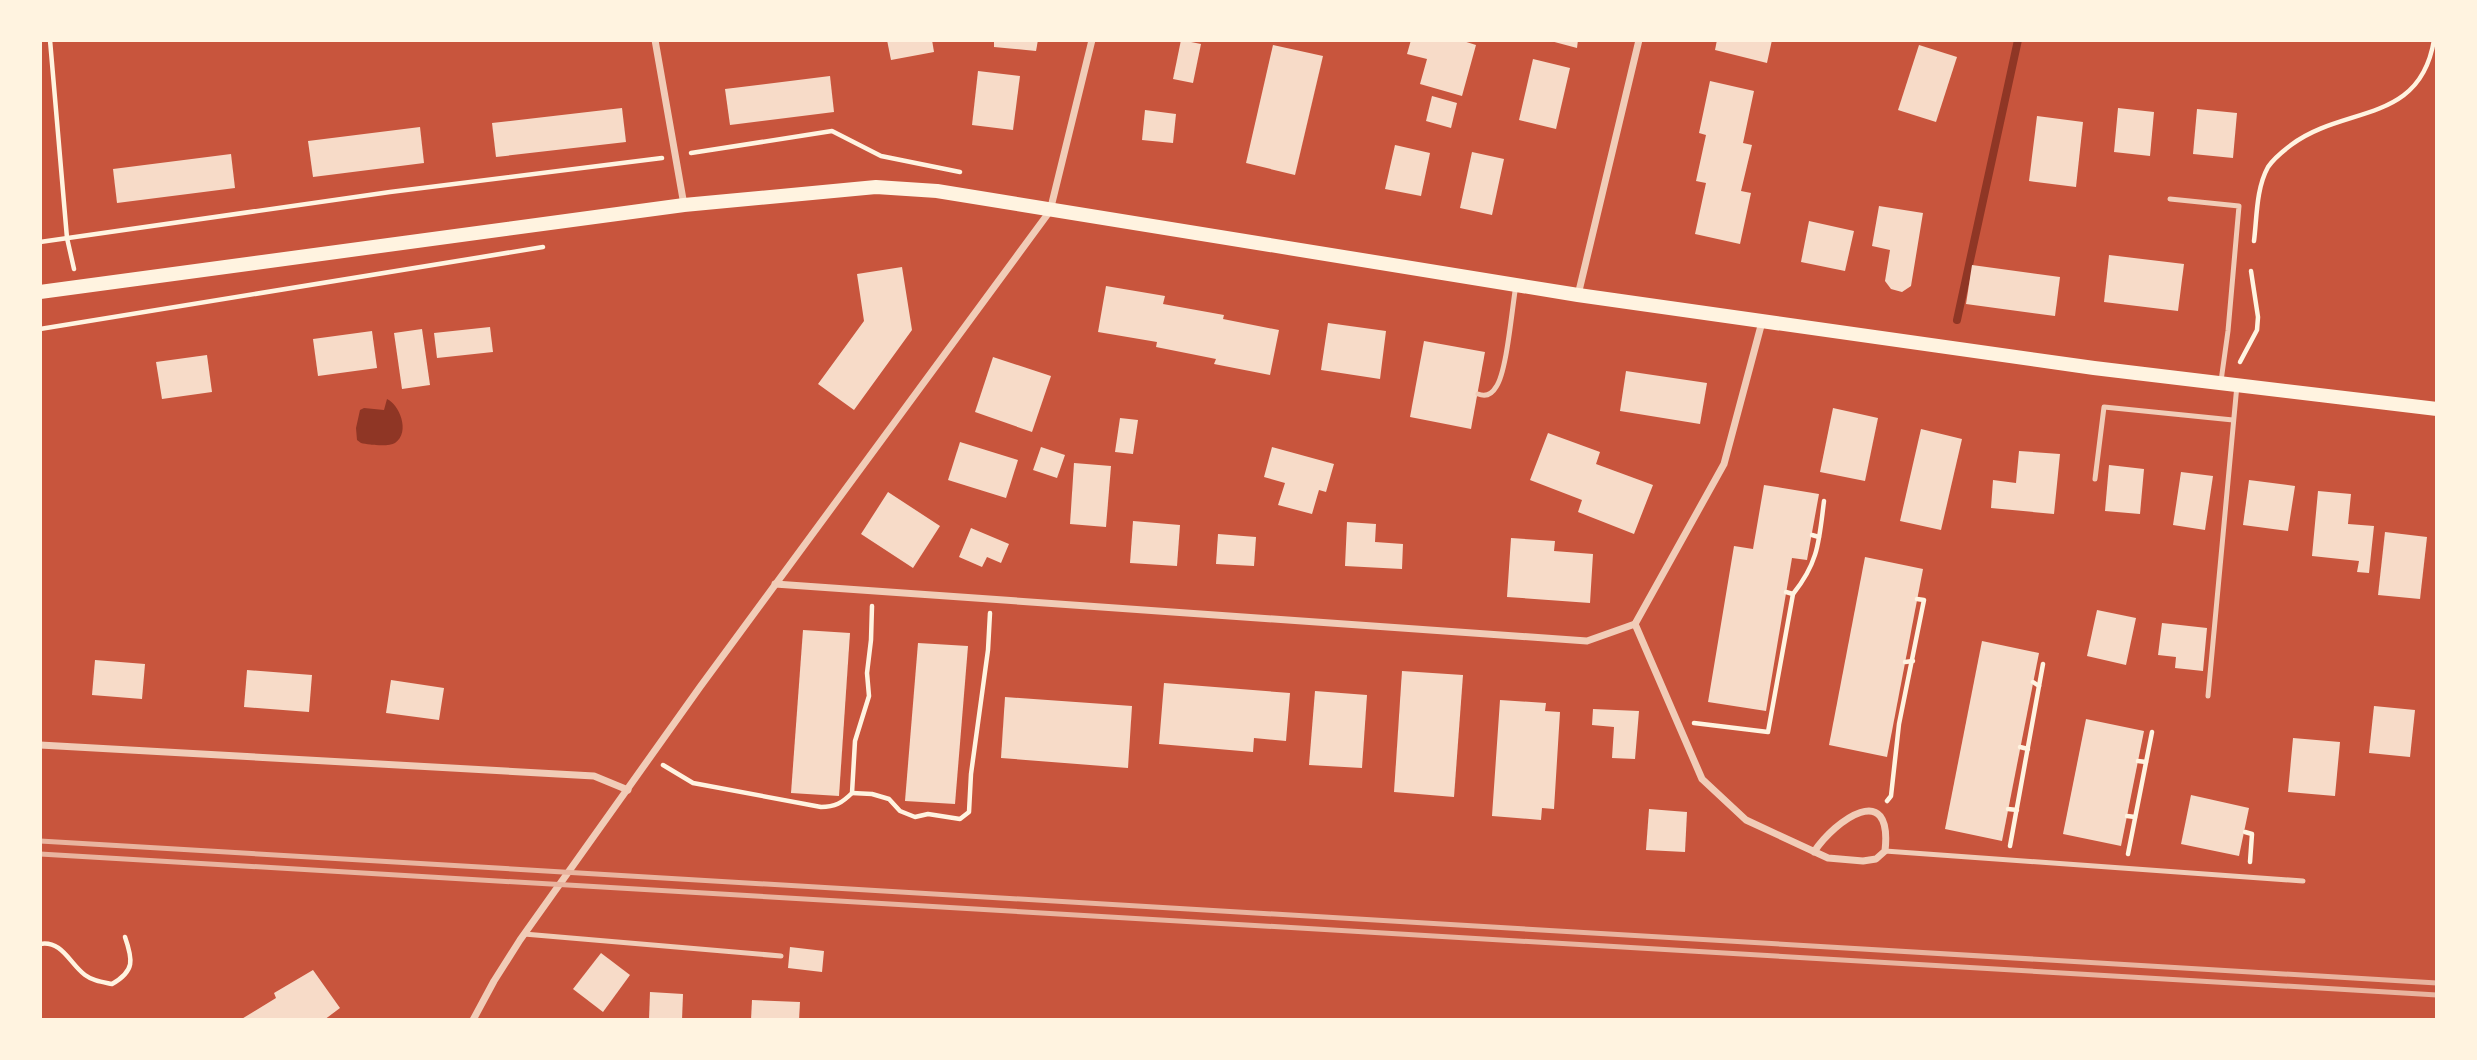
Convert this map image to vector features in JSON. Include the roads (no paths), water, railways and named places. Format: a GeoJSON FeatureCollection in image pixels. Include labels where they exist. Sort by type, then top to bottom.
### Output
{"type":"FeatureCollection","features":[{"type":"Feature","properties":{"kind":"main road"},"geometry":{"type":"LineString","coordinates":[[40,292],[684,205],[876,187],[937,191],[1578,295],[1762,322],[2221,384],[2437,409]]}},
{"type":"Feature","properties":{"kind":"street"},"geometry":{"type":"LineString","coordinates":[[655,40],[684,205]]}},
{"type":"Feature","properties":{"kind":"street"},"geometry":{"type":"LineString","coordinates":[[473,1020],[522,937],[775,584],[1050,211],[1092,40]]}},
{"type":"Feature","properties":{"kind":"street"},"geometry":{"type":"LineString","coordinates":[[1578,295],[1639,40]]}},
{"type":"Feature","properties":{"kind":"street"},"geometry":{"type":"LineString","coordinates":[[775,584],[1587,641],[1635,624],[1724,464],[1762,322]]}},
{"type":"Feature","properties":{"kind":"street"},"geometry":{"type":"LineString","coordinates":[[1635,624],[1702,779],[1746,820],[1814,852],[1828,858],[1863,861],[1875,859],[1885,851],[1887,830],[1878,814],[1869,810],[1857,812],[1825,835],[1814,852]]}},
{"type":"Feature","properties":{"kind":"street"},"geometry":{"type":"LineString","coordinates":[[40,745],[594,776],[628,790]]}},
{"type":"Feature","properties":{"kind":"lane"},"geometry":{"type":"LineString","coordinates":[[2169,199],[2239,206],[2221,384]]}},
{"type":"Feature","properties":{"kind":"lane"},"geometry":{"type":"LineString","coordinates":[[1478,394],[1490,394],[1502,375],[1516,285]]}},
{"type":"Feature","properties":{"kind":"lane"},"geometry":{"type":"LineString","coordinates":[[2208,696],[2237,385]]}},
{"type":"Feature","properties":{"kind":"lane"},"geometry":{"type":"LineString","coordinates":[[2095,479],[2104,407],[2233,420]]}},
{"type":"Feature","properties":{"kind":"lane"},"geometry":{"type":"LineString","coordinates":[[1885,851],[2303,881]]}},
{"type":"Feature","properties":{"kind":"lane"},"geometry":{"type":"LineString","coordinates":[[522,937],[782,956]]}},
{"type":"Feature","properties":{"kind":"waterway"},"geometry":{"type":"LineString","coordinates":[[1957,320],[2018,40]]}},
{"type":"Feature","properties":{"kind":"railway"},"geometry":{"type":"LineString","coordinates":[[40,841],[2437,983]]}},
{"type":"Feature","properties":{"kind":"railway"},"geometry":{"type":"LineString","coordinates":[[40,854],[2437,995]]}}]}
